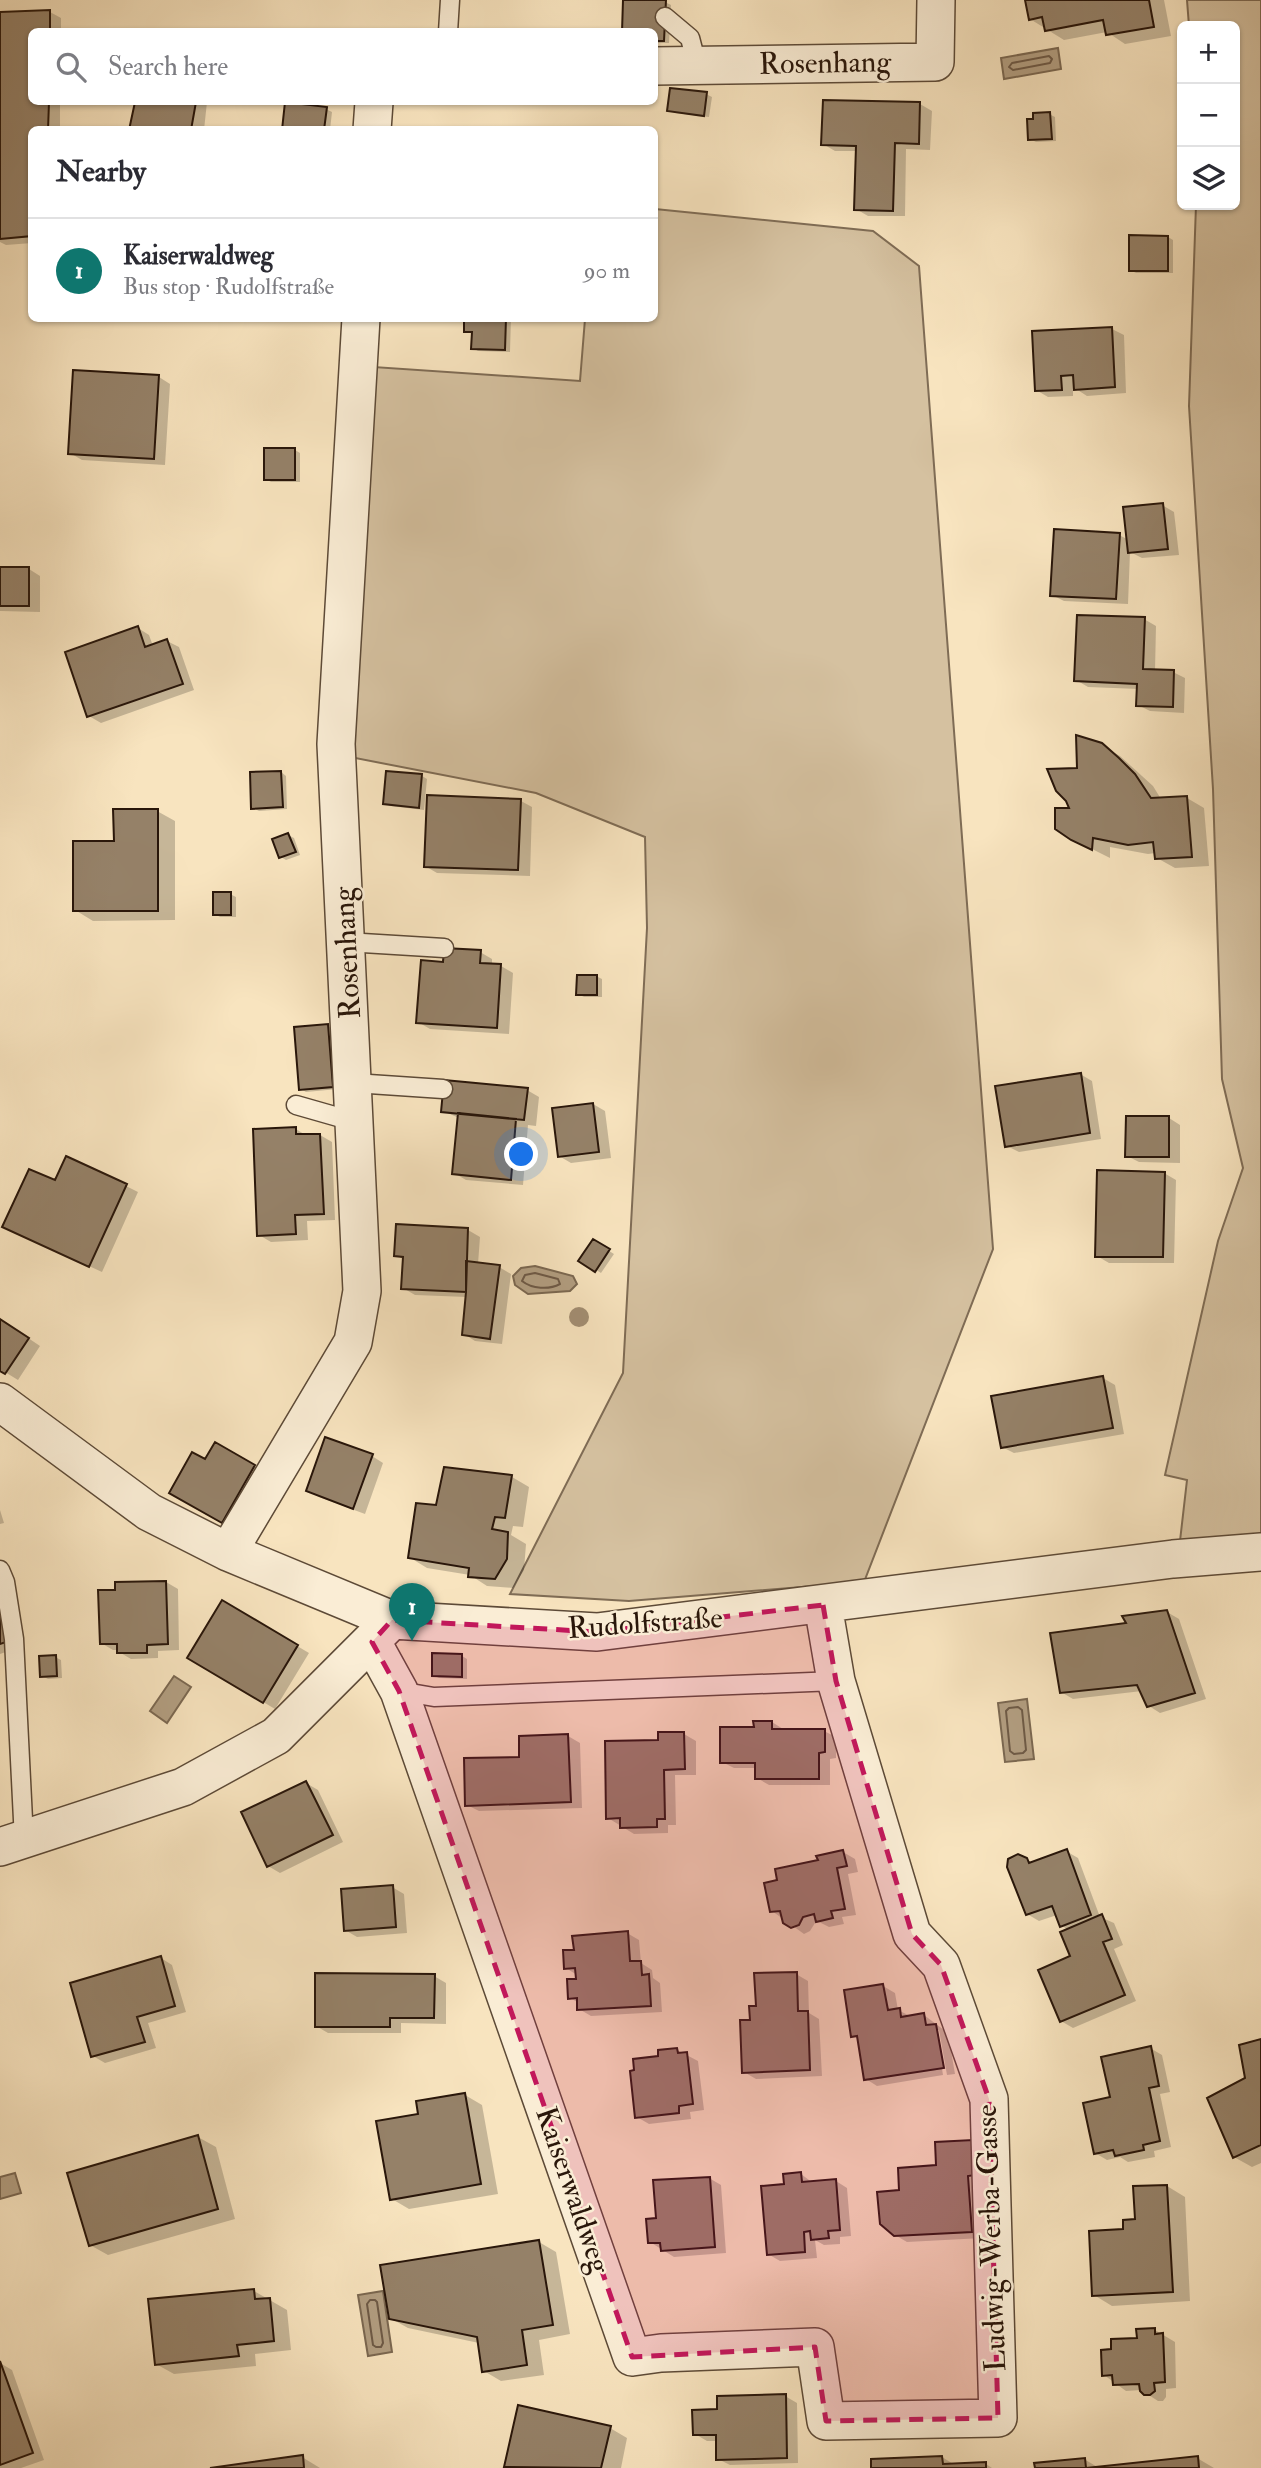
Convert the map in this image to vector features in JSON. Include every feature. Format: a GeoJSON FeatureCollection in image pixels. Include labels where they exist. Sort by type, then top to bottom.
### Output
{"type":"FeatureCollection","features":[{"type":"Feature","properties":{"kind":"street","name":"Rosenhang"},"geometry":{"type":"LineString","coordinates":[[658,66],[935,62],[936,0]]}},
{"type":"Feature","properties":{"kind":"street"},"geometry":{"type":"LineString","coordinates":[[372,126],[374,105]]}},
{"type":"Feature","properties":{"kind":"street","name":"Rosenhang"},"geometry":{"type":"LineString","coordinates":[[228,1552],[353,1342],[362,1291],[336,744],[361,322]]}},
{"type":"Feature","properties":{"kind":"street","name":"Rudolfstraße"},"geometry":{"type":"LineString","coordinates":[[0,1402],[149,1511],[382,1631],[597,1632],[1135,1564],[1261,1552]]}},
{"type":"Feature","properties":{"kind":"street","name":"Ludwig-Werba-Gasse"},"geometry":{"type":"LineString","coordinates":[[661,2353],[815,2347],[827,2421],[998,2418],[989,2099],[942,1965],[912,1934],[836,1681],[823,1605]]}},
{"type":"Feature","properties":{"kind":"street"},"geometry":{"type":"LineString","coordinates":[[12,1844],[183,1787],[276,1736],[382,1631]]}},
{"type":"Feature","properties":{"kind":"street","name":"Kaiserwaldweg"},"geometry":{"type":"LineString","coordinates":[[382,1631],[399,1691],[632,2357],[661,2353]]}},
{"type":"Feature","properties":{"kind":"lane"},"geometry":{"type":"LineString","coordinates":[[448,28],[450,0]]}},
{"type":"Feature","properties":{"kind":"lane"},"geometry":{"type":"LineString","coordinates":[[666,17],[690,38],[697,65]]}},
{"type":"Feature","properties":{"kind":"lane"},"geometry":{"type":"LineString","coordinates":[[346,942],[444,948]]}},
{"type":"Feature","properties":{"kind":"lane"},"geometry":{"type":"LineString","coordinates":[[296,1105],[338,1117],[354,1100],[443,1090]]}},
{"type":"Feature","properties":{"kind":"lane"},"geometry":{"type":"LineString","coordinates":[[0,1570],[5,1583],[13,1639],[12,1844]]}},
{"type":"Feature","properties":{"kind":"lane"},"geometry":{"type":"LineString","coordinates":[[399,1691],[435,1697],[836,1681]]}},
{"type":"Feature","properties":{"kind":"highlighted area"},"geometry":{"type":"Polygon","coordinates":[[[823,1605],[836,1681],[912,1934],[941,1965],[989,2099],[998,2418],[826,2421],[815,2347],[632,2357],[399,1691],[372,1642],[392,1620],[597,1632],[823,1605]]]}},
{"type":"Feature","properties":{"kind":"shaded area"},"geometry":{"type":"Polygon","coordinates":[[[1187,0],[1261,0],[1261,1534],[1180,1541],[1187,1480],[1165,1475],[1218,1241],[1243,1168],[1222,1079],[1213,789],[1189,406],[1196,210],[1240,210],[1240,21],[1189,21],[1187,0]]]}},
{"type":"Feature","properties":{"kind":"shaded area"},"geometry":{"type":"Polygon","coordinates":[[[658,209],[873,231],[919,266],[993,1249],[864,1582],[629,1601],[510,1594],[623,1373],[647,928],[645,837],[536,793],[350,757],[374,367],[580,381],[585,322],[658,322],[658,209]]]}},
{"type":"Feature","properties":{"kind":"water"},"geometry":{"type":"Polygon","coordinates":[[[1058,48],[1061,69],[1004,79],[1001,58],[1058,48]]]}},
{"type":"Feature","properties":{"kind":"water"},"geometry":{"type":"Polygon","coordinates":[[[535,1266],[573,1276],[577,1284],[570,1291],[528,1294],[515,1285],[513,1276],[521,1268],[535,1266]]]}},
{"type":"Feature","properties":{"kind":"water"},"geometry":{"type":"Polygon","coordinates":[[[174,1676],[191,1687],[167,1723],[150,1711],[174,1676]]]}},
{"type":"Feature","properties":{"kind":"water"},"geometry":{"type":"Polygon","coordinates":[[[1027,1699],[1034,1759],[1005,1762],[998,1703],[1027,1699]]]}},
{"type":"Feature","properties":{"kind":"water"},"geometry":{"type":"Polygon","coordinates":[[[15,2173],[21,2193],[0,2199],[0,2177],[15,2173]]]}},
{"type":"Feature","properties":{"kind":"water"},"geometry":{"type":"Polygon","coordinates":[[[383,2291],[392,2352],[368,2356],[358,2295],[383,2291]]]}},
{"type":"Feature","properties":{"kind":"building"},"geometry":{"type":"Polygon","coordinates":[[[623,0],[666,0],[664,41],[658,41],[658,28],[622,28],[623,0]]]}},
{"type":"Feature","properties":{"kind":"building"},"geometry":{"type":"Polygon","coordinates":[[[1025,0],[1149,0],[1154,27],[1106,35],[1103,20],[1045,31],[1042,17],[1029,20],[1025,0]]]}},
{"type":"Feature","properties":{"kind":"building"},"geometry":{"type":"Polygon","coordinates":[[[50,10],[50,28],[28,28],[28,105],[49,105],[48,126],[28,126],[28,236],[0,239],[0,12],[50,10]]]}},
{"type":"Feature","properties":{"kind":"building"},"geometry":{"type":"Polygon","coordinates":[[[670,88],[707,92],[704,116],[667,111],[670,88]]]}},
{"type":"Feature","properties":{"kind":"building"},"geometry":{"type":"Polygon","coordinates":[[[823,100],[920,102],[919,144],[895,143],[893,211],[854,210],[856,146],[821,145],[823,100]]]}},
{"type":"Feature","properties":{"kind":"building"},"geometry":{"type":"Polygon","coordinates":[[[134,105],[195,105],[192,126],[130,126],[134,105]]]}},
{"type":"Feature","properties":{"kind":"building"},"geometry":{"type":"Polygon","coordinates":[[[285,105],[327,107],[325,126],[282,126],[285,105]]]}},
{"type":"Feature","properties":{"kind":"building"},"geometry":{"type":"Polygon","coordinates":[[[1050,112],[1052,139],[1028,140],[1027,119],[1033,119],[1033,113],[1050,112]]]}},
{"type":"Feature","properties":{"kind":"building"},"geometry":{"type":"Polygon","coordinates":[[[1129,235],[1168,236],[1168,271],[1129,271],[1129,235]]]}},
{"type":"Feature","properties":{"kind":"building"},"geometry":{"type":"Polygon","coordinates":[[[464,322],[506,322],[505,350],[471,349],[472,332],[464,332],[464,322]]]}},
{"type":"Feature","properties":{"kind":"building"},"geometry":{"type":"Polygon","coordinates":[[[1112,327],[1115,387],[1074,390],[1073,375],[1061,376],[1062,390],[1035,391],[1032,331],[1112,327]]]}},
{"type":"Feature","properties":{"kind":"building"},"geometry":{"type":"Polygon","coordinates":[[[73,370],[159,375],[154,459],[68,454],[73,370]]]}},
{"type":"Feature","properties":{"kind":"building"},"geometry":{"type":"Polygon","coordinates":[[[264,448],[295,448],[295,480],[264,480],[264,448]]]}},
{"type":"Feature","properties":{"kind":"building"},"geometry":{"type":"Polygon","coordinates":[[[1163,503],[1168,549],[1128,553],[1123,507],[1163,503]]]}},
{"type":"Feature","properties":{"kind":"building"},"geometry":{"type":"Polygon","coordinates":[[[1054,529],[1120,533],[1116,599],[1050,596],[1054,529]]]}},
{"type":"Feature","properties":{"kind":"building"},"geometry":{"type":"Polygon","coordinates":[[[0,567],[29,567],[29,606],[0,606],[0,567]]]}},
{"type":"Feature","properties":{"kind":"building"},"geometry":{"type":"Polygon","coordinates":[[[1077,615],[1145,617],[1143,669],[1174,670],[1173,707],[1136,706],[1137,684],[1074,681],[1077,615]]]}},
{"type":"Feature","properties":{"kind":"building"},"geometry":{"type":"Polygon","coordinates":[[[138,626],[145,647],[167,639],[183,684],[87,717],[65,652],[138,626]]]}},
{"type":"Feature","properties":{"kind":"building"},"geometry":{"type":"Polygon","coordinates":[[[1076,735],[1102,743],[1135,774],[1151,798],[1187,796],[1192,857],[1155,859],[1153,842],[1128,845],[1093,838],[1092,850],[1055,829],[1055,808],[1069,808],[1056,791],[1047,769],[1077,768],[1076,735]]]}},
{"type":"Feature","properties":{"kind":"building"},"geometry":{"type":"Polygon","coordinates":[[[281,771],[283,807],[251,809],[250,772],[281,771]]]}},
{"type":"Feature","properties":{"kind":"building"},"geometry":{"type":"Polygon","coordinates":[[[386,771],[422,774],[419,808],[383,804],[386,771]]]}},
{"type":"Feature","properties":{"kind":"building"},"geometry":{"type":"Polygon","coordinates":[[[427,795],[521,799],[518,870],[424,867],[427,795]]]}},
{"type":"Feature","properties":{"kind":"building"},"geometry":{"type":"Polygon","coordinates":[[[113,809],[158,809],[158,911],[73,911],[73,841],[114,841],[113,809]]]}},
{"type":"Feature","properties":{"kind":"building"},"geometry":{"type":"Polygon","coordinates":[[[288,833],[296,852],[279,858],[272,839],[288,833]]]}},
{"type":"Feature","properties":{"kind":"building"},"geometry":{"type":"Polygon","coordinates":[[[213,892],[231,892],[231,915],[213,915],[213,892]]]}},
{"type":"Feature","properties":{"kind":"building"},"geometry":{"type":"Polygon","coordinates":[[[444,948],[481,950],[480,963],[501,964],[497,1028],[416,1023],[421,960],[443,962],[444,948]]]}},
{"type":"Feature","properties":{"kind":"building"},"geometry":{"type":"Polygon","coordinates":[[[577,975],[597,975],[597,995],[576,995],[577,975]]]}},
{"type":"Feature","properties":{"kind":"building"},"geometry":{"type":"Polygon","coordinates":[[[328,1024],[333,1087],[299,1090],[294,1027],[328,1024]]]}},
{"type":"Feature","properties":{"kind":"building"},"geometry":{"type":"Polygon","coordinates":[[[1081,1073],[1090,1133],[1005,1147],[995,1086],[1081,1073]]]}},
{"type":"Feature","properties":{"kind":"building"},"geometry":{"type":"Polygon","coordinates":[[[444,1080],[528,1088],[524,1120],[441,1112],[444,1080]]]}},
{"type":"Feature","properties":{"kind":"building"},"geometry":{"type":"Polygon","coordinates":[[[593,1103],[599,1152],[558,1157],[552,1108],[593,1103]]]}},
{"type":"Feature","properties":{"kind":"building"},"geometry":{"type":"Polygon","coordinates":[[[458,1113],[516,1119],[511,1180],[452,1174],[458,1113]]]}},
{"type":"Feature","properties":{"kind":"building"},"geometry":{"type":"Polygon","coordinates":[[[1126,1116],[1169,1116],[1169,1157],[1125,1157],[1126,1116]]]}},
{"type":"Feature","properties":{"kind":"building"},"geometry":{"type":"Polygon","coordinates":[[[296,1127],[296,1134],[320,1134],[324,1214],[295,1215],[296,1234],[257,1236],[253,1129],[296,1127]]]}},
{"type":"Feature","properties":{"kind":"building"},"geometry":{"type":"Polygon","coordinates":[[[66,1156],[127,1184],[89,1267],[2,1227],[29,1169],[55,1180],[66,1156]]]}},
{"type":"Feature","properties":{"kind":"building"},"geometry":{"type":"Polygon","coordinates":[[[1097,1170],[1165,1172],[1163,1257],[1095,1257],[1097,1170]]]}},
{"type":"Feature","properties":{"kind":"building"},"geometry":{"type":"Polygon","coordinates":[[[396,1224],[468,1228],[466,1292],[401,1289],[403,1257],[394,1256],[396,1224]]]}},
{"type":"Feature","properties":{"kind":"building"},"geometry":{"type":"Polygon","coordinates":[[[593,1239],[610,1249],[595,1272],[578,1261],[593,1239]]]}},
{"type":"Feature","properties":{"kind":"building"},"geometry":{"type":"Polygon","coordinates":[[[466,1261],[500,1265],[490,1339],[462,1335],[466,1261]]]}},
{"type":"Feature","properties":{"kind":"building"},"geometry":{"type":"Polygon","coordinates":[[[0,1319],[29,1338],[5,1374],[0,1371],[0,1319]]]}},
{"type":"Feature","properties":{"kind":"building"},"geometry":{"type":"Polygon","coordinates":[[[1103,1376],[1113,1428],[1001,1448],[991,1396],[1103,1376]]]}},
{"type":"Feature","properties":{"kind":"building"},"geometry":{"type":"Polygon","coordinates":[[[325,1437],[373,1454],[353,1509],[306,1491],[325,1437]]]}},
{"type":"Feature","properties":{"kind":"building"},"geometry":{"type":"Polygon","coordinates":[[[215,1442],[255,1465],[222,1523],[169,1493],[192,1452],[205,1459],[215,1442]]]}},
{"type":"Feature","properties":{"kind":"building"},"geometry":{"type":"Polygon","coordinates":[[[444,1467],[512,1475],[505,1518],[495,1517],[492,1529],[508,1532],[507,1559],[495,1579],[468,1577],[469,1568],[408,1558],[416,1503],[436,1505],[444,1467]]]}},
{"type":"Feature","properties":{"kind":"building"},"geometry":{"type":"Polygon","coordinates":[[[166,1581],[168,1644],[147,1645],[147,1653],[117,1653],[117,1644],[100,1644],[98,1590],[115,1590],[115,1582],[166,1581]]]}},
{"type":"Feature","properties":{"kind":"building"},"geometry":{"type":"Polygon","coordinates":[[[222,1600],[298,1645],[263,1703],[187,1658],[222,1600]]]}},
{"type":"Feature","properties":{"kind":"building"},"geometry":{"type":"Polygon","coordinates":[[[0,1601],[9,1641],[0,1644],[0,1601]]]}},
{"type":"Feature","properties":{"kind":"building"},"geometry":{"type":"Polygon","coordinates":[[[1167,1610],[1195,1693],[1147,1707],[1137,1685],[1060,1693],[1050,1633],[1126,1623],[1122,1616],[1167,1610]]]}},
{"type":"Feature","properties":{"kind":"building"},"geometry":{"type":"Polygon","coordinates":[[[432,1653],[462,1654],[462,1677],[432,1676],[432,1653]]]}},
{"type":"Feature","properties":{"kind":"building"},"geometry":{"type":"Polygon","coordinates":[[[56,1655],[57,1676],[40,1677],[39,1656],[56,1655]]]}},
{"type":"Feature","properties":{"kind":"building"},"geometry":{"type":"Polygon","coordinates":[[[753,1721],[772,1721],[772,1729],[825,1729],[825,1752],[819,1753],[819,1779],[755,1779],[755,1763],[720,1763],[720,1727],[754,1727],[753,1721]]]}},
{"type":"Feature","properties":{"kind":"building"},"geometry":{"type":"Polygon","coordinates":[[[658,1732],[684,1732],[685,1769],[664,1770],[665,1819],[657,1819],[657,1827],[620,1828],[620,1818],[606,1819],[605,1741],[658,1740],[658,1732]]]}},
{"type":"Feature","properties":{"kind":"building"},"geometry":{"type":"Polygon","coordinates":[[[568,1734],[571,1802],[465,1806],[464,1758],[519,1757],[519,1736],[568,1734]]]}},
{"type":"Feature","properties":{"kind":"building"},"geometry":{"type":"Polygon","coordinates":[[[306,1781],[333,1835],[267,1867],[241,1812],[306,1781]]]}},
{"type":"Feature","properties":{"kind":"building"},"geometry":{"type":"Polygon","coordinates":[[[1067,1849],[1091,1915],[1060,1927],[1052,1906],[1026,1915],[1007,1867],[1008,1859],[1018,1854],[1027,1858],[1029,1863],[1067,1849]]]}},
{"type":"Feature","properties":{"kind":"building"},"geometry":{"type":"Polygon","coordinates":[[[843,1850],[847,1866],[837,1868],[845,1909],[831,1911],[833,1918],[816,1922],[814,1914],[803,1917],[799,1925],[791,1928],[783,1923],[780,1911],[770,1912],[764,1883],[777,1880],[775,1869],[818,1860],[816,1856],[843,1850]]]}},
{"type":"Feature","properties":{"kind":"building"},"geometry":{"type":"Polygon","coordinates":[[[393,1885],[396,1927],[344,1931],[341,1889],[393,1885]]]}},
{"type":"Feature","properties":{"kind":"building"},"geometry":{"type":"Polygon","coordinates":[[[1102,1914],[1112,1939],[1103,1942],[1125,1995],[1060,2022],[1038,1970],[1070,1956],[1060,1932],[1102,1914]]]}},
{"type":"Feature","properties":{"kind":"building"},"geometry":{"type":"Polygon","coordinates":[[[628,1931],[630,1961],[641,1961],[642,1975],[649,1974],[651,2006],[577,2010],[577,1998],[568,1999],[567,1979],[576,1979],[575,1968],[564,1969],[563,1950],[574,1950],[572,1936],[628,1931]]]}},
{"type":"Feature","properties":{"kind":"building"},"geometry":{"type":"Polygon","coordinates":[[[161,1956],[175,2006],[137,2017],[145,2042],[91,2057],[70,1983],[161,1956]]]}},
{"type":"Feature","properties":{"kind":"building"},"geometry":{"type":"Polygon","coordinates":[[[797,1972],[798,2011],[808,2011],[810,2070],[742,2073],[740,2020],[750,2020],[749,2006],[756,2006],[754,1973],[797,1972]]]}},
{"type":"Feature","properties":{"kind":"building"},"geometry":{"type":"Polygon","coordinates":[[[315,1973],[435,1974],[434,2018],[390,2018],[390,2027],[315,2027],[315,1973]]]}},
{"type":"Feature","properties":{"kind":"building"},"geometry":{"type":"Polygon","coordinates":[[[883,1984],[888,2010],[900,2008],[901,2017],[924,2013],[926,2025],[936,2024],[944,2068],[864,2080],[857,2036],[851,2037],[844,1990],[883,1984]]]}},
{"type":"Feature","properties":{"kind":"building"},"geometry":{"type":"Polygon","coordinates":[[[1261,2039],[1261,2145],[1233,2158],[1207,2098],[1245,2078],[1239,2045],[1261,2039]]]}},
{"type":"Feature","properties":{"kind":"building"},"geometry":{"type":"Polygon","coordinates":[[[1151,2046],[1159,2086],[1149,2088],[1160,2141],[1143,2145],[1144,2150],[1115,2156],[1113,2150],[1094,2154],[1083,2103],[1110,2097],[1101,2057],[1151,2046]]]}},
{"type":"Feature","properties":{"kind":"building"},"geometry":{"type":"Polygon","coordinates":[[[677,2048],[678,2053],[687,2052],[693,2104],[679,2106],[679,2113],[635,2118],[630,2071],[634,2070],[633,2059],[658,2056],[658,2050],[677,2048]]]}},
{"type":"Feature","properties":{"kind":"building"},"geometry":{"type":"Polygon","coordinates":[[[465,2093],[481,2184],[390,2200],[376,2121],[418,2114],[416,2101],[465,2093]]]}},
{"type":"Feature","properties":{"kind":"building"},"geometry":{"type":"Polygon","coordinates":[[[198,2135],[218,2209],[89,2246],[67,2173],[198,2135]]]}},
{"type":"Feature","properties":{"kind":"building"},"geometry":{"type":"Polygon","coordinates":[[[973,2140],[975,2175],[968,2176],[972,2232],[894,2236],[880,2224],[877,2192],[899,2190],[898,2168],[936,2165],[935,2142],[973,2140]]]}},
{"type":"Feature","properties":{"kind":"building"},"geometry":{"type":"Polygon","coordinates":[[[801,2172],[802,2182],[836,2179],[840,2230],[828,2231],[829,2238],[811,2240],[810,2231],[804,2232],[805,2252],[767,2255],[761,2186],[784,2184],[783,2174],[801,2172]]]}},
{"type":"Feature","properties":{"kind":"building"},"geometry":{"type":"Polygon","coordinates":[[[710,2177],[715,2247],[661,2251],[660,2243],[648,2243],[646,2219],[656,2218],[653,2180],[710,2177]]]}},
{"type":"Feature","properties":{"kind":"building"},"geometry":{"type":"Polygon","coordinates":[[[1167,2185],[1173,2292],[1092,2296],[1089,2231],[1123,2229],[1123,2220],[1135,2219],[1133,2186],[1167,2185]]]}},
{"type":"Feature","properties":{"kind":"building"},"geometry":{"type":"Polygon","coordinates":[[[539,2240],[553,2325],[522,2330],[527,2365],[482,2372],[477,2337],[389,2319],[380,2265],[539,2240]]]}},
{"type":"Feature","properties":{"kind":"building"},"geometry":{"type":"Polygon","coordinates":[[[254,2289],[255,2299],[270,2298],[274,2341],[237,2345],[239,2356],[155,2365],[148,2299],[254,2289]]]}},
{"type":"Feature","properties":{"kind":"building"},"geometry":{"type":"Polygon","coordinates":[[[1155,2328],[1155,2334],[1163,2333],[1165,2382],[1154,2383],[1155,2391],[1144,2395],[1139,2384],[1113,2385],[1112,2375],[1102,2376],[1101,2350],[1111,2349],[1111,2339],[1137,2338],[1136,2329],[1155,2328]]]}},
{"type":"Feature","properties":{"kind":"building"},"geometry":{"type":"Polygon","coordinates":[[[0,2361],[33,2453],[0,2465],[0,2361]]]}},
{"type":"Feature","properties":{"kind":"building"},"geometry":{"type":"Polygon","coordinates":[[[786,2394],[787,2458],[716,2460],[716,2435],[693,2435],[692,2410],[717,2409],[717,2396],[786,2394]]]}},
{"type":"Feature","properties":{"kind":"building"},"geometry":{"type":"Polygon","coordinates":[[[518,2405],[611,2426],[601,2468],[504,2467],[518,2405]]]}},
{"type":"Feature","properties":{"kind":"building"},"geometry":{"type":"Polygon","coordinates":[[[303,2455],[304,2468],[210,2468],[303,2455]]]}},
{"type":"Feature","properties":{"kind":"building"},"geometry":{"type":"Polygon","coordinates":[[[942,2456],[943,2464],[986,2462],[986,2468],[871,2468],[871,2459],[942,2456]]]}},
{"type":"Feature","properties":{"kind":"building"},"geometry":{"type":"Polygon","coordinates":[[[1198,2456],[1199,2468],[1086,2468],[1198,2456]]]}},
{"type":"Feature","properties":{"kind":"building"},"geometry":{"type":"Polygon","coordinates":[[[1085,2458],[1086,2468],[1035,2468],[1034,2463],[1085,2458]]]}},
{"type":"Feature","properties":{"kind":"place","name":"Kaiserwaldweg"},"geometry":{"type":"Point","coordinates":[412,1641]}}]}
